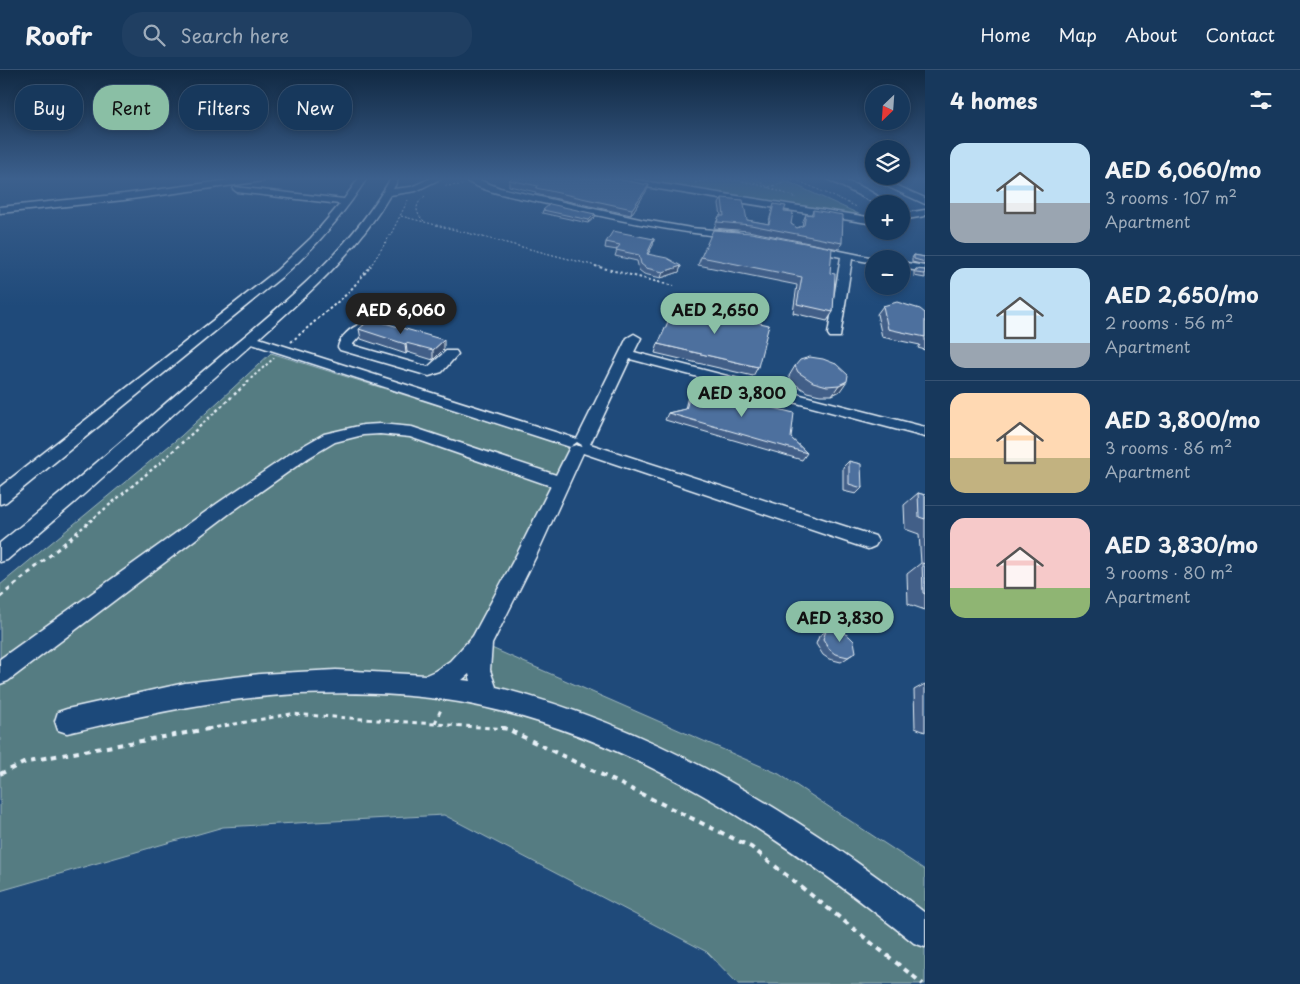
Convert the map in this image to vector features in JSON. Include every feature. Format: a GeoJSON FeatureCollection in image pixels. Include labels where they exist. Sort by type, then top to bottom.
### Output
{"type":"FeatureCollection","features":[{"type":"Feature","properties":{"kind":"street"},"geometry":{"type":"LineString","coordinates":[[0,496],[280,273],[322,235],[333,221]]}},
{"type":"Feature","properties":{"kind":"street"},"geometry":{"type":"LineString","coordinates":[[0,554],[46,517],[250,339],[339,258],[369,221]]}},
{"type":"Feature","properties":{"kind":"street"},"geometry":{"type":"LineString","coordinates":[[633,221],[691,231],[748,236]]}},
{"type":"Feature","properties":{"kind":"street"},"geometry":{"type":"LineString","coordinates":[[798,246],[865,258]]}},
{"type":"Feature","properties":{"kind":"street"},"geometry":{"type":"LineString","coordinates":[[835,334],[847,255]]}},
{"type":"Feature","properties":{"kind":"street"},"geometry":{"type":"LineString","coordinates":[[910,266],[925,269]]}},
{"type":"Feature","properties":{"kind":"street"},"geometry":{"type":"LineString","coordinates":[[361,328],[344,345],[346,348],[432,372],[450,354]]}},
{"type":"Feature","properties":{"kind":"street"},"geometry":{"type":"LineString","coordinates":[[426,687],[458,669],[481,644],[634,338]]}},
{"type":"Feature","properties":{"kind":"street"},"geometry":{"type":"LineString","coordinates":[[250,339],[868,541]]}},
{"type":"Feature","properties":{"kind":"street"},"geometry":{"type":"LineString","coordinates":[[344,369],[361,352]]}},
{"type":"Feature","properties":{"kind":"street"},"geometry":{"type":"LineString","coordinates":[[626,354],[925,432]]}},
{"type":"Feature","properties":{"kind":"street"},"geometry":{"type":"LineString","coordinates":[[383,382],[399,364]]}},
{"type":"Feature","properties":{"kind":"street"},"geometry":{"type":"LineString","coordinates":[[0,673],[224,508],[302,454],[330,438],[363,430],[388,429],[412,432],[561,483]]}},
{"type":"Feature","properties":{"kind":"street"},"geometry":{"type":"LineString","coordinates":[[481,644],[479,670],[488,697]]}},
{"type":"Feature","properties":{"kind":"street"},"geometry":{"type":"LineString","coordinates":[[67,721],[149,702],[227,689],[302,683],[376,683],[450,689],[488,697],[560,717],[618,739],[677,767],[740,801],[807,844],[879,895],[925,932]]}},
{"type":"Feature","properties":{"kind":"path"},"geometry":{"type":"LineString","coordinates":[[0,596],[170,455],[282,350],[355,286],[373,263],[398,221]]}},
{"type":"Feature","properties":{"kind":"path"},"geometry":{"type":"LineString","coordinates":[[420,221],[674,286]]}},
{"type":"Feature","properties":{"kind":"path"},"geometry":{"type":"LineString","coordinates":[[0,774],[28,761],[291,714],[505,728],[751,847],[923,984]]}},
{"type":"Feature","properties":{"kind":"green space"},"geometry":{"type":"Polygon","coordinates":[[[271,353],[573,448],[471,639],[779,774],[925,870],[925,984],[738,984],[707,952],[444,815],[223,827],[0,891],[0,585],[181,436],[271,353]]]}},
{"type":"Feature","properties":{"kind":"building"},"geometry":{"type":"Polygon","coordinates":[[[751,221],[769,224],[770,221],[792,221],[791,224],[797,228],[804,225],[805,221],[843,221],[842,243],[751,225],[717,222],[751,221]]]}},
{"type":"Feature","properties":{"kind":"building"},"geometry":{"type":"Polygon","coordinates":[[[713,230],[751,233],[832,248],[830,273],[835,274],[833,312],[797,304],[802,277],[701,257],[713,230]]]}},
{"type":"Feature","properties":{"kind":"building"},"geometry":{"type":"Polygon","coordinates":[[[613,231],[654,239],[647,254],[667,258],[681,266],[663,272],[646,268],[641,264],[639,255],[616,250],[620,245],[606,242],[613,231]]]}},
{"type":"Feature","properties":{"kind":"building"},"geometry":{"type":"Polygon","coordinates":[[[914,255],[925,257],[925,262],[914,259],[914,255]]]}},
{"type":"Feature","properties":{"kind":"building"},"geometry":{"type":"Polygon","coordinates":[[[916,269],[925,270],[925,274],[916,273],[916,269]]]}},
{"type":"Feature","properties":{"kind":"building"},"geometry":{"type":"Polygon","coordinates":[[[897,302],[920,309],[925,313],[925,337],[888,329],[883,306],[897,302]]]}},
{"type":"Feature","properties":{"kind":"building"},"geometry":{"type":"Polygon","coordinates":[[[676,304],[769,325],[758,367],[658,344],[676,304]]]}},
{"type":"Feature","properties":{"kind":"building"},"geometry":{"type":"Polygon","coordinates":[[[371,319],[444,340],[433,350],[405,344],[359,329],[371,319]]]}},
{"type":"Feature","properties":{"kind":"building"},"geometry":{"type":"Polygon","coordinates":[[[810,357],[836,364],[848,375],[847,381],[839,385],[827,386],[813,382],[798,372],[795,366],[800,360],[810,357]]]}},
{"type":"Feature","properties":{"kind":"building"},"geometry":{"type":"Polygon","coordinates":[[[692,389],[794,413],[791,438],[807,453],[668,413],[686,409],[692,389]]]}},
{"type":"Feature","properties":{"kind":"building"},"geometry":{"type":"Polygon","coordinates":[[[849,461],[861,464],[862,488],[849,484],[849,461]]]}},
{"type":"Feature","properties":{"kind":"building"},"geometry":{"type":"Polygon","coordinates":[[[918,493],[925,495],[925,519],[919,517],[918,493]]]}},
{"type":"Feature","properties":{"kind":"building"},"geometry":{"type":"Polygon","coordinates":[[[922,563],[925,564],[925,594],[923,593],[922,563]]]}},
{"type":"Feature","properties":{"kind":"building"},"geometry":{"type":"Polygon","coordinates":[[[836,629],[854,641],[856,652],[848,657],[835,654],[830,650],[823,639],[826,631],[836,629]]]}}]}
